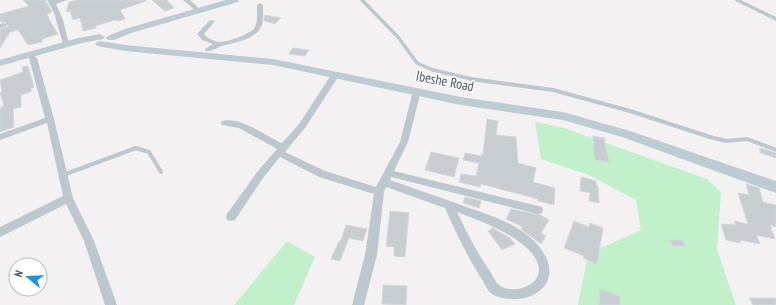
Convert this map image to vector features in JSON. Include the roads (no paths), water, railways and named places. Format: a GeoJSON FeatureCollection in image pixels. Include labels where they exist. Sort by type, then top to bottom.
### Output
{"type":"FeatureCollection","features":[{"type":"Feature","properties":{"kind":"main road"},"geometry":{"type":"LineString","coordinates":[[0,67],[103,39],[223,0]]}},
{"type":"Feature","properties":{"kind":"main road"},"geometry":{"type":"LineString","coordinates":[[198,9],[235,0]]}},
{"type":"Feature","properties":{"kind":"main road"},"geometry":{"type":"LineString","coordinates":[[0,63],[66,44],[103,39]]}},
{"type":"Feature","properties":{"kind":"main road","name":"Ibeshe Road"},"geometry":{"type":"LineString","coordinates":[[103,39],[275,57],[462,94],[583,115],[657,137],[776,180]]}},
{"type":"Feature","properties":{"kind":"main road","name":"Ibeshe Road"},"geometry":{"type":"LineString","coordinates":[[103,39],[125,48],[258,60],[336,74],[461,101],[562,116],[588,122],[626,134],[776,187]]}},
{"type":"Feature","properties":{"kind":"street"},"geometry":{"type":"LineString","coordinates":[[64,0],[51,1],[63,29],[66,44]]}},
{"type":"Feature","properties":{"kind":"street"},"geometry":{"type":"LineString","coordinates":[[186,0],[198,9]]}},
{"type":"Feature","properties":{"kind":"street"},"geometry":{"type":"LineString","coordinates":[[207,50],[218,44],[244,37],[256,30],[258,27],[260,5]]}},
{"type":"Feature","properties":{"kind":"street"},"geometry":{"type":"LineString","coordinates":[[212,21],[200,34],[204,39],[218,44]]}},
{"type":"Feature","properties":{"kind":"street"},"geometry":{"type":"LineString","coordinates":[[33,58],[50,119],[68,198],[88,241],[111,305]]}},
{"type":"Feature","properties":{"kind":"street"},"geometry":{"type":"LineString","coordinates":[[231,217],[260,175],[302,126],[336,74]]}},
{"type":"Feature","properties":{"kind":"street"},"geometry":{"type":"LineString","coordinates":[[358,305],[371,255],[379,192],[404,142],[417,91]]}},
{"type":"Feature","properties":{"kind":"street"},"geometry":{"type":"LineString","coordinates":[[0,137],[50,119]]}},
{"type":"Feature","properties":{"kind":"street"},"geometry":{"type":"LineString","coordinates":[[225,123],[236,123],[245,127],[282,151],[322,174],[379,192]]}},
{"type":"Feature","properties":{"kind":"street"},"geometry":{"type":"LineString","coordinates":[[386,177],[449,205],[498,223],[519,236],[536,251],[544,263],[544,279],[538,292],[525,299],[511,298],[495,289],[477,263],[449,205]]}},
{"type":"Feature","properties":{"kind":"street"},"geometry":{"type":"LineString","coordinates":[[386,177],[538,210]]}},
{"type":"Feature","properties":{"kind":"street"},"geometry":{"type":"LineString","coordinates":[[0,232],[68,198]]}},
{"type":"Feature","properties":{"kind":"lane"},"geometry":{"type":"LineString","coordinates":[[362,0],[398,37],[417,63],[433,70],[472,79],[553,90],[637,113],[710,137],[726,141],[747,139],[776,150]]}},
{"type":"Feature","properties":{"kind":"lane"},"geometry":{"type":"LineString","coordinates":[[737,0],[776,19]]}},
{"type":"Feature","properties":{"kind":"lane"},"geometry":{"type":"LineString","coordinates":[[63,175],[136,148],[142,148],[150,152],[160,172]]}}]}
